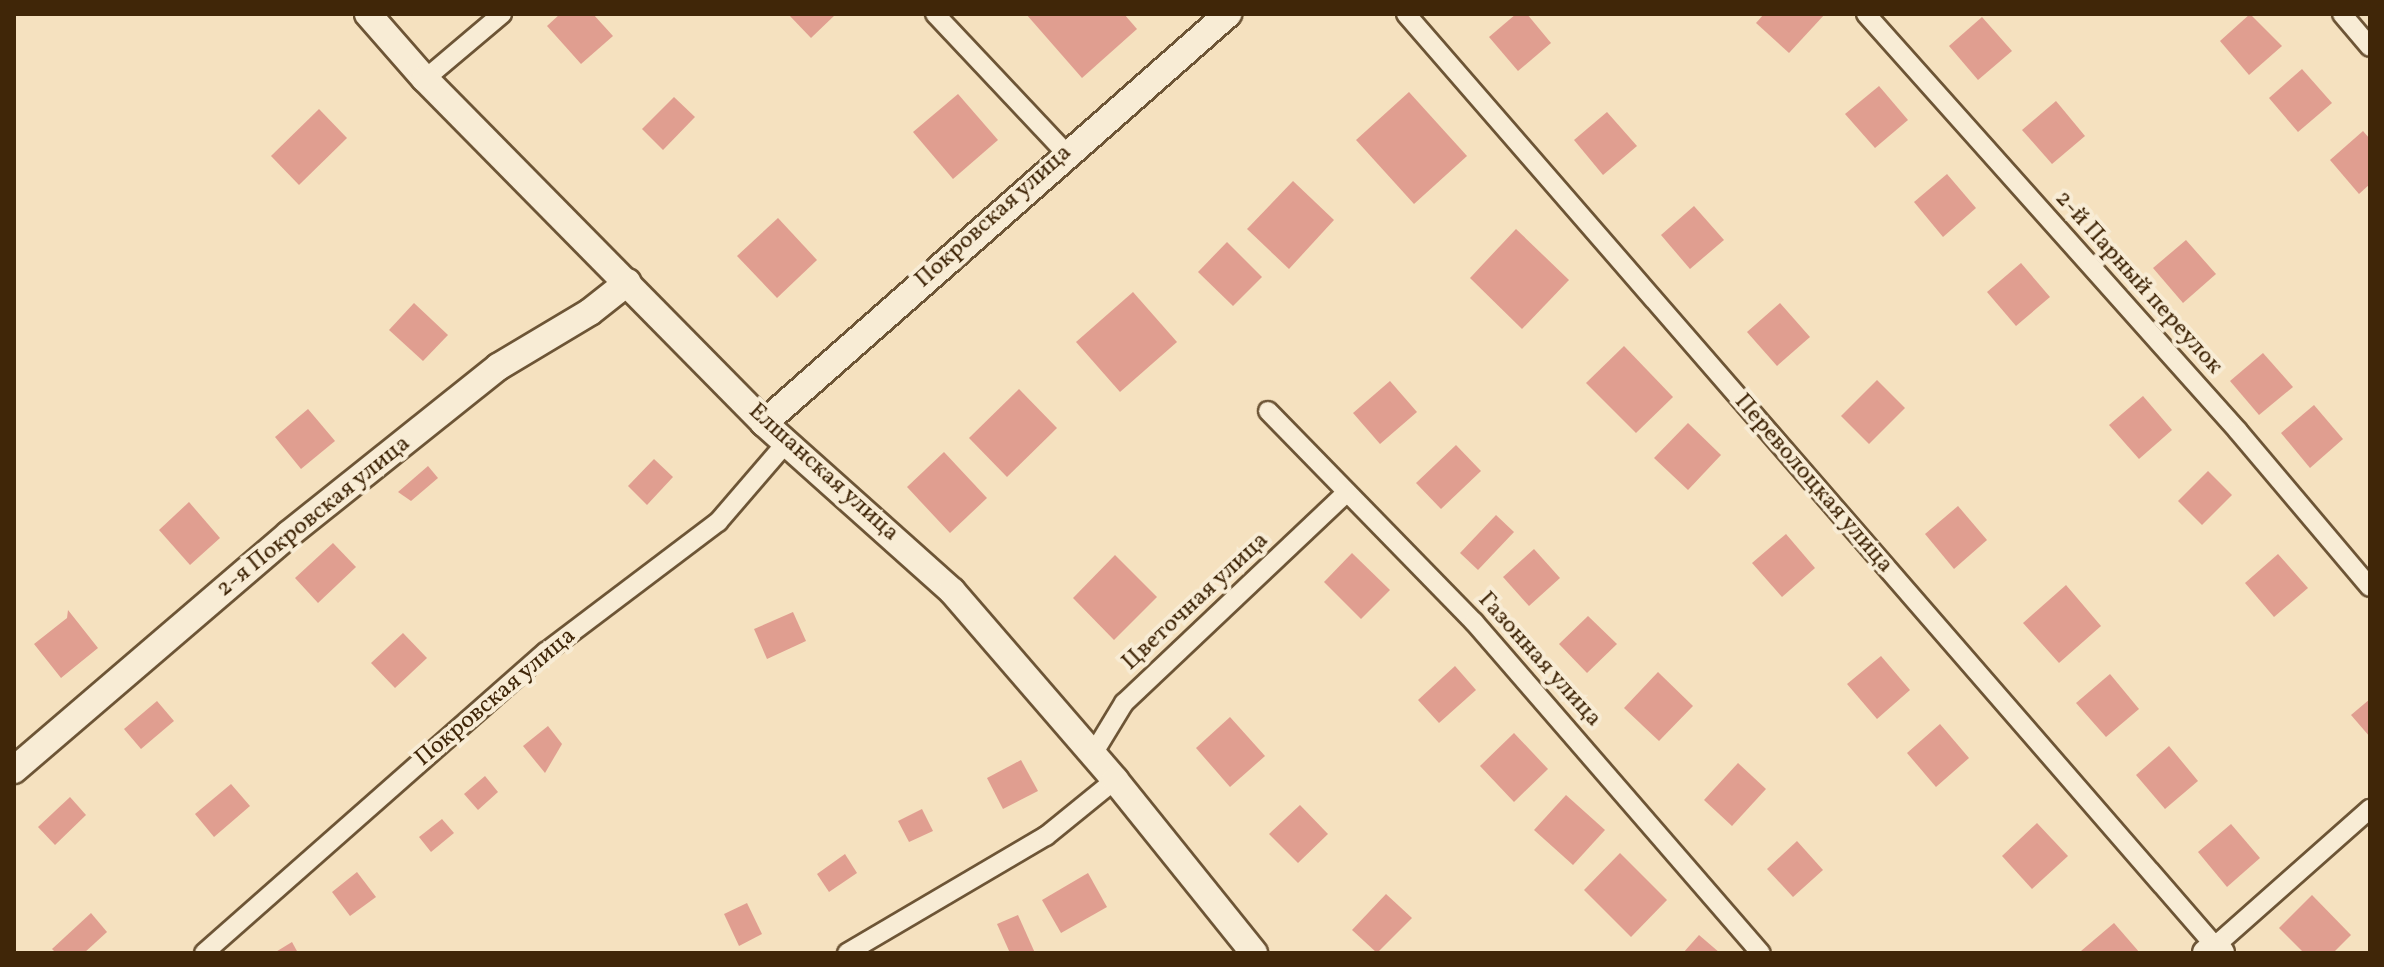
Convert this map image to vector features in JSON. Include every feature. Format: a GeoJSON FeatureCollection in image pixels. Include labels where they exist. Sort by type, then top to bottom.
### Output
{"type":"FeatureCollection","features":[{"type":"Feature","properties":{"kind":"street","name":"Елшанская улица"},"geometry":{"type":"LineString","coordinates":[[368,14],[425,79],[764,423],[952,591],[1115,780],[1254,953]]}},
{"type":"Feature","properties":{"kind":"street"},"geometry":{"type":"LineString","coordinates":[[425,79],[502,14]]}},
{"type":"Feature","properties":{"kind":"street"},"geometry":{"type":"LineString","coordinates":[[935,14],[1066,153]]}},
{"type":"Feature","properties":{"kind":"street","name":"Покровская улица"},"geometry":{"type":"LineString","coordinates":[[764,423],[1066,153],[1228,14]]}},
{"type":"Feature","properties":{"kind":"street","name":"Переволоцкая улица"},"geometry":{"type":"LineString","coordinates":[[1406,14],[2214,951]]}},
{"type":"Feature","properties":{"kind":"street","name":"2-й Парный переулок"},"geometry":{"type":"LineString","coordinates":[[1866,14],[2238,431],[2370,587]]}},
{"type":"Feature","properties":{"kind":"street"},"geometry":{"type":"LineString","coordinates":[[2342,14],[2370,47]]}},
{"type":"Feature","properties":{"kind":"street","name":"2-я Покровская улица"},"geometry":{"type":"LineString","coordinates":[[14,770],[289,534],[498,367],[590,312],[628,282]]}},
{"type":"Feature","properties":{"kind":"street","name":"Газонная улица"},"geometry":{"type":"LineString","coordinates":[[1268,411],[1344,495],[1474,622],[1761,953]]}},
{"type":"Feature","properties":{"kind":"street","name":"Покровская улица"},"geometry":{"type":"LineString","coordinates":[[204,953],[546,652],[718,522],[786,443]]}},
{"type":"Feature","properties":{"kind":"street","name":"Цветочная улица"},"geometry":{"type":"LineString","coordinates":[[1093,754],[1124,703],[1344,495]]}},
{"type":"Feature","properties":{"kind":"street"},"geometry":{"type":"LineString","coordinates":[[847,953],[1046,836],[1115,780]]}},
{"type":"Feature","properties":{"kind":"street"},"geometry":{"type":"LineString","coordinates":[[2214,951],[2370,809]]}},
{"type":"Feature","properties":{"kind":"building"},"geometry":{"type":"Polygon","coordinates":[[[560,14],[593,14],[613,36],[581,64],[547,26],[560,14]]]}},
{"type":"Feature","properties":{"kind":"building"},"geometry":{"type":"Polygon","coordinates":[[[788,14],[836,14],[811,38],[788,14]]]}},
{"type":"Feature","properties":{"kind":"building"},"geometry":{"type":"Polygon","coordinates":[[[1026,14],[1124,14],[1137,29],[1082,78],[1026,14]]]}},
{"type":"Feature","properties":{"kind":"building"},"geometry":{"type":"Polygon","coordinates":[[[1516,14],[1527,14],[1551,43],[1518,71],[1489,37],[1516,14]]]}},
{"type":"Feature","properties":{"kind":"building"},"geometry":{"type":"Polygon","coordinates":[[[1764,14],[1825,14],[1789,53],[1756,23],[1764,14]]]}},
{"type":"Feature","properties":{"kind":"building"},"geometry":{"type":"Polygon","coordinates":[[[2250,14],[2282,46],[2249,75],[2220,41],[2250,14]]]}},
{"type":"Feature","properties":{"kind":"building"},"geometry":{"type":"Polygon","coordinates":[[[1982,17],[2012,51],[1978,80],[1949,46],[1982,17]]]}},
{"type":"Feature","properties":{"kind":"building"},"geometry":{"type":"Polygon","coordinates":[[[2302,69],[2332,103],[2298,132],[2269,98],[2302,69]]]}},
{"type":"Feature","properties":{"kind":"building"},"geometry":{"type":"Polygon","coordinates":[[[1879,86],[1908,120],[1875,148],[1845,114],[1879,86]]]}},
{"type":"Feature","properties":{"kind":"building"},"geometry":{"type":"Polygon","coordinates":[[[1409,92],[1467,156],[1414,204],[1356,140],[1409,92]]]}},
{"type":"Feature","properties":{"kind":"building"},"geometry":{"type":"Polygon","coordinates":[[[958,94],[998,140],[953,179],[913,132],[958,94]]]}},
{"type":"Feature","properties":{"kind":"building"},"geometry":{"type":"Polygon","coordinates":[[[674,97],[695,117],[663,150],[642,129],[674,97]]]}},
{"type":"Feature","properties":{"kind":"building"},"geometry":{"type":"Polygon","coordinates":[[[2056,101],[2085,136],[2052,164],[2022,130],[2056,101]]]}},
{"type":"Feature","properties":{"kind":"building"},"geometry":{"type":"Polygon","coordinates":[[[319,109],[347,138],[299,185],[271,156],[319,109]]]}},
{"type":"Feature","properties":{"kind":"building"},"geometry":{"type":"Polygon","coordinates":[[[1607,112],[1637,146],[1603,175],[1574,140],[1607,112]]]}},
{"type":"Feature","properties":{"kind":"building"},"geometry":{"type":"Polygon","coordinates":[[[2363,131],[2370,139],[2370,184],[2359,194],[2330,160],[2363,131]]]}},
{"type":"Feature","properties":{"kind":"building"},"geometry":{"type":"Polygon","coordinates":[[[1947,174],[1976,208],[1943,237],[1914,202],[1947,174]]]}},
{"type":"Feature","properties":{"kind":"building"},"geometry":{"type":"Polygon","coordinates":[[[1293,181],[1334,220],[1289,269],[1247,229],[1293,181]]]}},
{"type":"Feature","properties":{"kind":"building"},"geometry":{"type":"Polygon","coordinates":[[[1694,206],[1724,240],[1690,269],[1661,235],[1694,206]]]}},
{"type":"Feature","properties":{"kind":"building"},"geometry":{"type":"Polygon","coordinates":[[[778,218],[817,260],[777,298],[737,256],[778,218]]]}},
{"type":"Feature","properties":{"kind":"building"},"geometry":{"type":"Polygon","coordinates":[[[1516,229],[1569,280],[1522,329],[1470,278],[1516,229]]]}},
{"type":"Feature","properties":{"kind":"building"},"geometry":{"type":"Polygon","coordinates":[[[2186,240],[2216,274],[2183,303],[2153,268],[2186,240]]]}},
{"type":"Feature","properties":{"kind":"building"},"geometry":{"type":"Polygon","coordinates":[[[1227,242],[1262,277],[1233,306],[1198,272],[1227,242]]]}},
{"type":"Feature","properties":{"kind":"building"},"geometry":{"type":"Polygon","coordinates":[[[2021,263],[2050,297],[2016,326],[1987,292],[2021,263]]]}},
{"type":"Feature","properties":{"kind":"building"},"geometry":{"type":"Polygon","coordinates":[[[1133,292],[1177,342],[1120,392],[1076,342],[1133,292]]]}},
{"type":"Feature","properties":{"kind":"building"},"geometry":{"type":"Polygon","coordinates":[[[414,303],[448,335],[423,361],[389,330],[414,303]]]}},
{"type":"Feature","properties":{"kind":"building"},"geometry":{"type":"Polygon","coordinates":[[[1780,303],[1810,337],[1777,366],[1747,332],[1780,303]]]}},
{"type":"Feature","properties":{"kind":"building"},"geometry":{"type":"Polygon","coordinates":[[[1624,346],[1673,397],[1636,433],[1586,383],[1624,346]]]}},
{"type":"Feature","properties":{"kind":"building"},"geometry":{"type":"Polygon","coordinates":[[[2263,353],[2293,387],[2259,415],[2230,381],[2263,353]]]}},
{"type":"Feature","properties":{"kind":"building"},"geometry":{"type":"Polygon","coordinates":[[[1877,380],[1905,408],[1869,444],[1841,416],[1877,380]]]}},
{"type":"Feature","properties":{"kind":"building"},"geometry":{"type":"Polygon","coordinates":[[[1390,381],[1417,412],[1380,444],[1353,413],[1390,381]]]}},
{"type":"Feature","properties":{"kind":"building"},"geometry":{"type":"Polygon","coordinates":[[[1019,389],[1057,428],[1007,477],[969,438],[1019,389]]]}},
{"type":"Feature","properties":{"kind":"building"},"geometry":{"type":"Polygon","coordinates":[[[2143,396],[2172,430],[2139,459],[2109,425],[2143,396]]]}},
{"type":"Feature","properties":{"kind":"building"},"geometry":{"type":"Polygon","coordinates":[[[2314,405],[2343,439],[2310,468],[2281,433],[2314,405]]]}},
{"type":"Feature","properties":{"kind":"building"},"geometry":{"type":"Polygon","coordinates":[[[308,409],[335,441],[301,469],[275,437],[308,409]]]}},
{"type":"Feature","properties":{"kind":"building"},"geometry":{"type":"Polygon","coordinates":[[[1688,423],[1721,455],[1688,490],[1654,458],[1688,423]]]}},
{"type":"Feature","properties":{"kind":"building"},"geometry":{"type":"Polygon","coordinates":[[[1456,445],[1481,471],[1441,509],[1416,483],[1456,445]]]}},
{"type":"Feature","properties":{"kind":"building"},"geometry":{"type":"Polygon","coordinates":[[[944,452],[987,498],[950,533],[907,487],[944,452]]]}},
{"type":"Feature","properties":{"kind":"building"},"geometry":{"type":"Polygon","coordinates":[[[654,459],[673,477],[647,505],[628,486],[654,459]]]}},
{"type":"Feature","properties":{"kind":"building"},"geometry":{"type":"Polygon","coordinates":[[[428,466],[438,478],[411,501],[398,492],[428,466]]]}},
{"type":"Feature","properties":{"kind":"building"},"geometry":{"type":"Polygon","coordinates":[[[2208,471],[2232,495],[2202,525],[2178,501],[2208,471]]]}},
{"type":"Feature","properties":{"kind":"building"},"geometry":{"type":"Polygon","coordinates":[[[189,502],[220,538],[190,565],[159,530],[189,502]]]}},
{"type":"Feature","properties":{"kind":"building"},"geometry":{"type":"Polygon","coordinates":[[[1958,506],[1987,540],[1954,569],[1925,534],[1958,506]]]}},
{"type":"Feature","properties":{"kind":"building"},"geometry":{"type":"Polygon","coordinates":[[[1496,515],[1514,532],[1478,570],[1460,553],[1496,515]]]}},
{"type":"Feature","properties":{"kind":"building"},"geometry":{"type":"Polygon","coordinates":[[[1786,534],[1815,568],[1782,597],[1752,563],[1786,534]]]}},
{"type":"Feature","properties":{"kind":"building"},"geometry":{"type":"Polygon","coordinates":[[[333,543],[356,567],[318,603],[295,578],[333,543]]]}},
{"type":"Feature","properties":{"kind":"building"},"geometry":{"type":"Polygon","coordinates":[[[1534,549],[1560,578],[1529,606],[1503,577],[1534,549]]]}},
{"type":"Feature","properties":{"kind":"building"},"geometry":{"type":"Polygon","coordinates":[[[1352,553],[1390,590],[1361,619],[1324,582],[1352,553]]]}},
{"type":"Feature","properties":{"kind":"building"},"geometry":{"type":"Polygon","coordinates":[[[2278,554],[2308,588],[2274,617],[2245,583],[2278,554]]]}},
{"type":"Feature","properties":{"kind":"building"},"geometry":{"type":"Polygon","coordinates":[[[1115,555],[1157,597],[1114,640],[1073,598],[1115,555]]]}},
{"type":"Feature","properties":{"kind":"building"},"geometry":{"type":"Polygon","coordinates":[[[2066,585],[2101,626],[2059,663],[2023,623],[2066,585]]]}},
{"type":"Feature","properties":{"kind":"building"},"geometry":{"type":"Polygon","coordinates":[[[68,610],[98,648],[61,678],[34,644],[67,618],[68,610]]]}},
{"type":"Feature","properties":{"kind":"building"},"geometry":{"type":"Polygon","coordinates":[[[793,612],[806,641],[767,659],[754,629],[793,612]]]}},
{"type":"Feature","properties":{"kind":"building"},"geometry":{"type":"Polygon","coordinates":[[[1588,616],[1617,644],[1587,673],[1559,644],[1588,616]]]}},
{"type":"Feature","properties":{"kind":"building"},"geometry":{"type":"Polygon","coordinates":[[[403,633],[427,658],[395,688],[371,663],[403,633]]]}},
{"type":"Feature","properties":{"kind":"building"},"geometry":{"type":"Polygon","coordinates":[[[1881,656],[1910,690],[1877,719],[1847,684],[1881,656]]]}},
{"type":"Feature","properties":{"kind":"building"},"geometry":{"type":"Polygon","coordinates":[[[1455,666],[1476,690],[1439,723],[1418,700],[1455,666]]]}},
{"type":"Feature","properties":{"kind":"building"},"geometry":{"type":"Polygon","coordinates":[[[1658,672],[1693,706],[1659,741],[1624,708],[1658,672]]]}},
{"type":"Feature","properties":{"kind":"building"},"geometry":{"type":"Polygon","coordinates":[[[2110,674],[2139,709],[2106,737],[2076,703],[2110,674]]]}},
{"type":"Feature","properties":{"kind":"building"},"geometry":{"type":"Polygon","coordinates":[[[2370,699],[2370,737],[2351,715],[2370,699]]]}},
{"type":"Feature","properties":{"kind":"building"},"geometry":{"type":"Polygon","coordinates":[[[157,701],[174,721],[141,749],[124,729],[157,701]]]}},
{"type":"Feature","properties":{"kind":"building"},"geometry":{"type":"Polygon","coordinates":[[[1230,717],[1265,756],[1230,787],[1196,748],[1230,717]]]}},
{"type":"Feature","properties":{"kind":"building"},"geometry":{"type":"Polygon","coordinates":[[[1940,724],[1969,758],[1936,787],[1907,753],[1940,724]]]}},
{"type":"Feature","properties":{"kind":"building"},"geometry":{"type":"Polygon","coordinates":[[[548,726],[562,744],[545,773],[523,746],[548,726]]]}},
{"type":"Feature","properties":{"kind":"building"},"geometry":{"type":"Polygon","coordinates":[[[1514,733],[1548,769],[1514,802],[1480,766],[1514,733]]]}},
{"type":"Feature","properties":{"kind":"building"},"geometry":{"type":"Polygon","coordinates":[[[2169,746],[2198,781],[2165,809],[2136,775],[2169,746]]]}},
{"type":"Feature","properties":{"kind":"building"},"geometry":{"type":"Polygon","coordinates":[[[1021,760],[1038,791],[1003,809],[987,778],[1021,760]]]}},
{"type":"Feature","properties":{"kind":"building"},"geometry":{"type":"Polygon","coordinates":[[[1738,763],[1766,789],[1732,826],[1704,800],[1738,763]]]}},
{"type":"Feature","properties":{"kind":"building"},"geometry":{"type":"Polygon","coordinates":[[[485,776],[498,792],[478,810],[464,794],[485,776]]]}},
{"type":"Feature","properties":{"kind":"building"},"geometry":{"type":"Polygon","coordinates":[[[231,784],[250,806],[214,837],[195,814],[231,784]]]}},
{"type":"Feature","properties":{"kind":"building"},"geometry":{"type":"Polygon","coordinates":[[[1566,795],[1605,830],[1573,865],[1534,830],[1566,795]]]}},
{"type":"Feature","properties":{"kind":"building"},"geometry":{"type":"Polygon","coordinates":[[[70,797],[86,815],[55,845],[38,827],[70,797]]]}},
{"type":"Feature","properties":{"kind":"building"},"geometry":{"type":"Polygon","coordinates":[[[1300,805],[1328,834],[1298,863],[1269,834],[1300,805]]]}},
{"type":"Feature","properties":{"kind":"building"},"geometry":{"type":"Polygon","coordinates":[[[922,809],[933,831],[909,842],[898,821],[922,809]]]}},
{"type":"Feature","properties":{"kind":"building"},"geometry":{"type":"Polygon","coordinates":[[[442,819],[454,833],[431,852],[419,837],[442,819]]]}},
{"type":"Feature","properties":{"kind":"building"},"geometry":{"type":"Polygon","coordinates":[[[2037,823],[2068,856],[2032,889],[2002,856],[2037,823]]]}},
{"type":"Feature","properties":{"kind":"building"},"geometry":{"type":"Polygon","coordinates":[[[2231,824],[2260,858],[2227,887],[2198,852],[2231,824]]]}},
{"type":"Feature","properties":{"kind":"building"},"geometry":{"type":"Polygon","coordinates":[[[1797,841],[1823,870],[1793,897],[1767,869],[1797,841]]]}},
{"type":"Feature","properties":{"kind":"building"},"geometry":{"type":"Polygon","coordinates":[[[1620,853],[1667,900],[1631,937],[1584,890],[1620,853]]]}},
{"type":"Feature","properties":{"kind":"building"},"geometry":{"type":"Polygon","coordinates":[[[845,854],[857,873],[829,892],[817,874],[845,854]]]}},
{"type":"Feature","properties":{"kind":"building"},"geometry":{"type":"Polygon","coordinates":[[[357,872],[376,897],[350,916],[332,892],[357,872]]]}},
{"type":"Feature","properties":{"kind":"building"},"geometry":{"type":"Polygon","coordinates":[[[1088,873],[1107,907],[1061,933],[1042,900],[1088,873]]]}},
{"type":"Feature","properties":{"kind":"building"},"geometry":{"type":"Polygon","coordinates":[[[1386,894],[1412,918],[1377,953],[1352,930],[1386,894]]]}},
{"type":"Feature","properties":{"kind":"building"},"geometry":{"type":"Polygon","coordinates":[[[2312,895],[2351,935],[2333,953],[2304,953],[2279,928],[2312,895]]]}},
{"type":"Feature","properties":{"kind":"building"},"geometry":{"type":"Polygon","coordinates":[[[747,903],[762,934],[739,946],[724,914],[747,903]]]}},
{"type":"Feature","properties":{"kind":"building"},"geometry":{"type":"Polygon","coordinates":[[[91,913],[107,932],[84,953],[56,953],[52,949],[91,913]]]}},
{"type":"Feature","properties":{"kind":"building"},"geometry":{"type":"Polygon","coordinates":[[[1018,915],[1035,953],[1010,953],[997,924],[1018,915]]]}},
{"type":"Feature","properties":{"kind":"building"},"geometry":{"type":"Polygon","coordinates":[[[2114,923],[2140,953],[2081,951],[2114,923]]]}},
{"type":"Feature","properties":{"kind":"building"},"geometry":{"type":"Polygon","coordinates":[[[1699,935],[1720,953],[1683,953],[1699,935]]]}},
{"type":"Feature","properties":{"kind":"building"},"geometry":{"type":"Polygon","coordinates":[[[292,942],[298,953],[274,953],[292,942]]]}}]}
